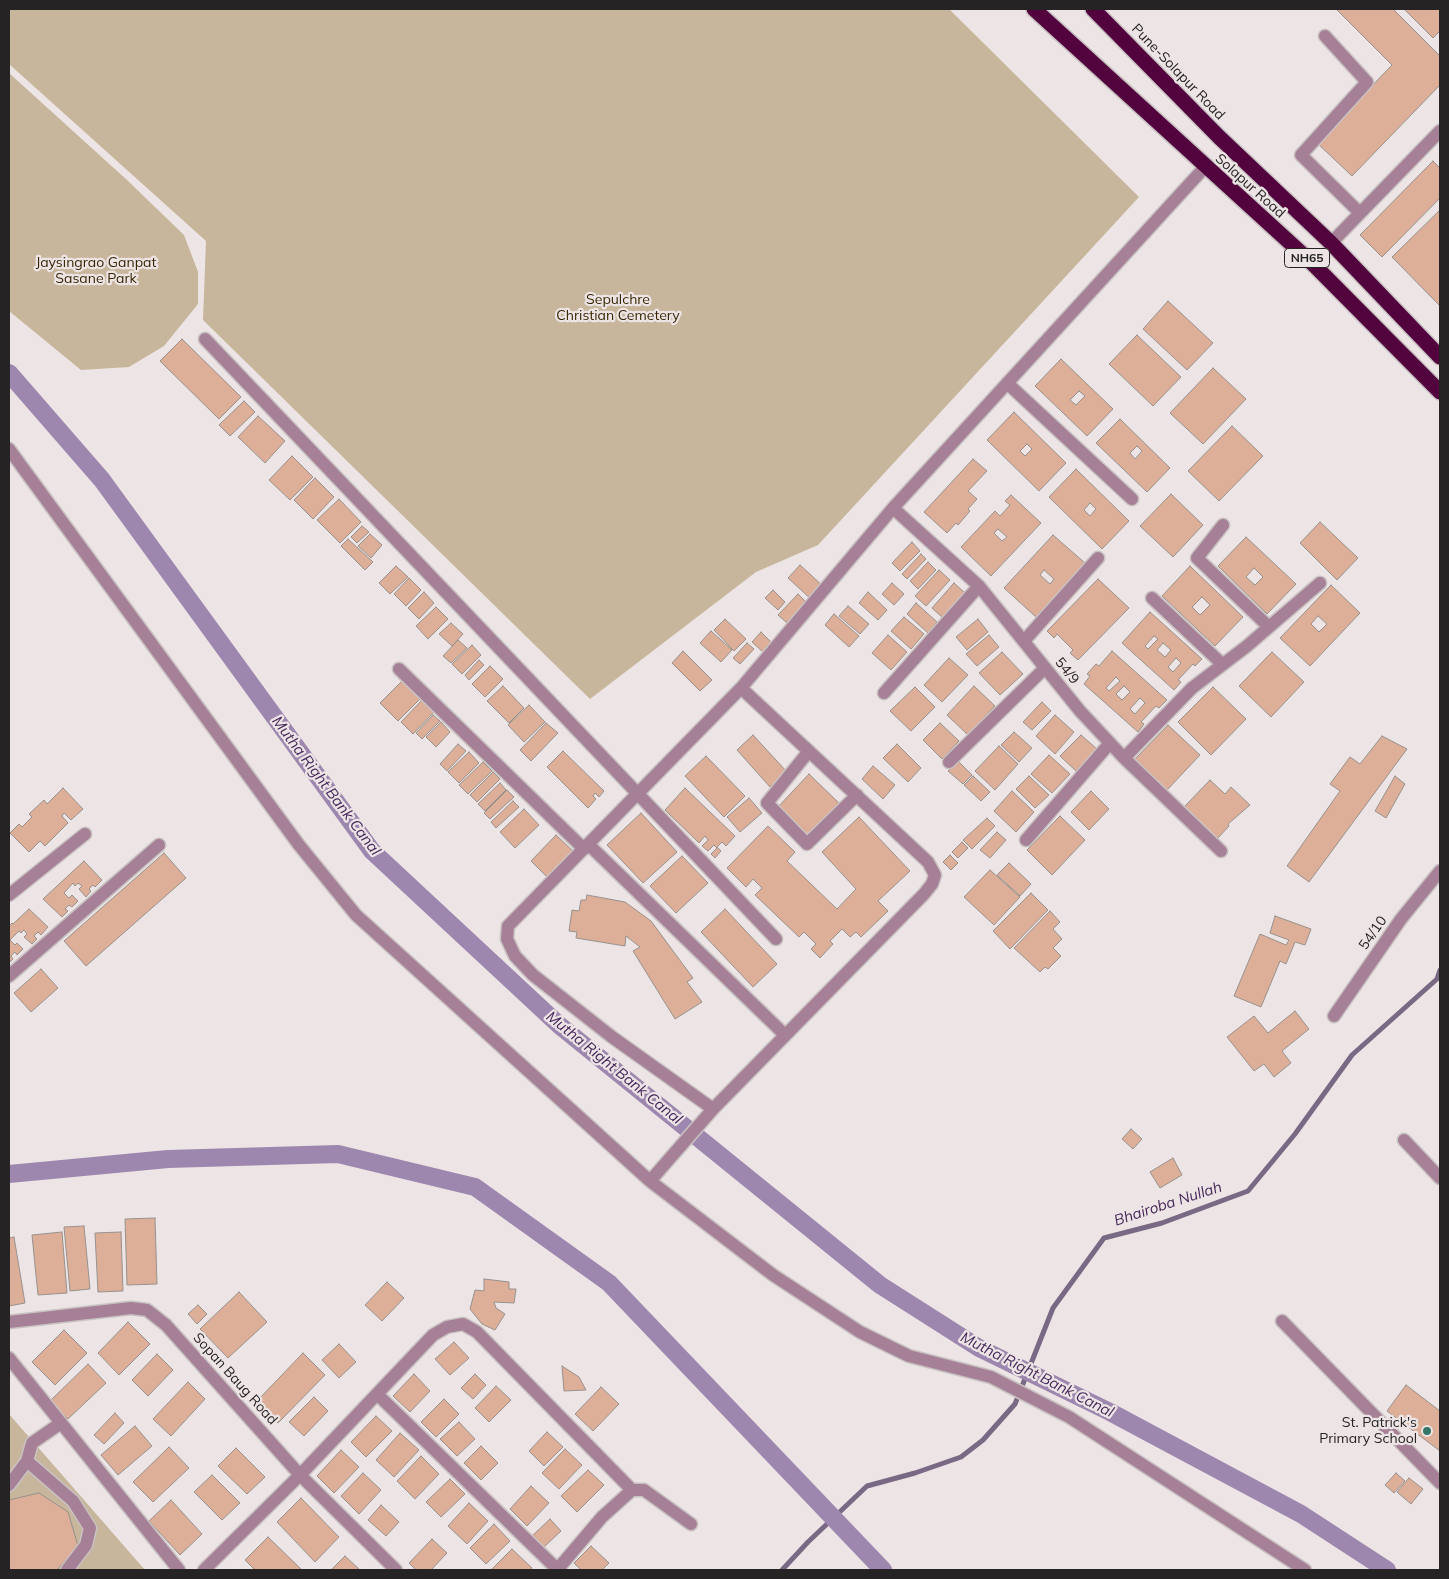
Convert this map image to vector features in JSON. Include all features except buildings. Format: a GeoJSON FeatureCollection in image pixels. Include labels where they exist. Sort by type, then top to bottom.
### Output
{"type":"FeatureCollection","features":[{"type":"Feature","properties":{"kind":"highway","name":"Solapur Road"},"geometry":{"type":"LineString","coordinates":[[1034,9],[1310,261],[1440,392]]}},
{"type":"Feature","properties":{"kind":"highway","name":"Pune-Solapur Road"},"geometry":{"type":"LineString","coordinates":[[1093,9],[1219,137]]}},
{"type":"Feature","properties":{"kind":"highway","name":"Solapur Road"},"geometry":{"type":"LineString","coordinates":[[1219,137],[1331,243],[1440,357]]}},
{"type":"Feature","properties":{"kind":"street"},"geometry":{"type":"LineString","coordinates":[[1325,36],[1367,82],[1301,155],[1360,213]]}},
{"type":"Feature","properties":{"kind":"street"},"geometry":{"type":"LineString","coordinates":[[1331,243],[1440,131]]}},
{"type":"Feature","properties":{"kind":"street"},"geometry":{"type":"LineString","coordinates":[[713,1109],[612,1037],[533,974],[515,956],[507,940],[508,926],[741,688],[893,508],[1205,167]]}},
{"type":"Feature","properties":{"kind":"street"},"geometry":{"type":"LineString","coordinates":[[205,339],[776,939]]}},
{"type":"Feature","properties":{"kind":"street"},"geometry":{"type":"LineString","coordinates":[[1007,383],[1132,499]]}},
{"type":"Feature","properties":{"kind":"street"},"geometry":{"type":"LineString","coordinates":[[9,449],[293,837],[356,915],[650,1181],[773,1275],[860,1332],[909,1356],[991,1377],[1069,1417],[1305,1570]]}},
{"type":"Feature","properties":{"kind":"street","name":"54/9"},"geometry":{"type":"LineString","coordinates":[[893,508],[979,586],[1045,668],[1110,743],[1221,852]]}},
{"type":"Feature","properties":{"kind":"street"},"geometry":{"type":"LineString","coordinates":[[1223,525],[1197,558],[1269,627]]}},
{"type":"Feature","properties":{"kind":"street"},"geometry":{"type":"LineString","coordinates":[[1024,642],[1098,558]]}},
{"type":"Feature","properties":{"kind":"street"},"geometry":{"type":"LineString","coordinates":[[1124,758],[1192,688],[1269,627],[1320,582]]}},
{"type":"Feature","properties":{"kind":"street"},"geometry":{"type":"LineString","coordinates":[[884,693],[979,586]]}},
{"type":"Feature","properties":{"kind":"street"},"geometry":{"type":"LineString","coordinates":[[1152,598],[1222,664]]}},
{"type":"Feature","properties":{"kind":"street"},"geometry":{"type":"LineString","coordinates":[[949,762],[1045,668]]}},
{"type":"Feature","properties":{"kind":"street"},"geometry":{"type":"LineString","coordinates":[[399,669],[785,1036]]}},
{"type":"Feature","properties":{"kind":"street"},"geometry":{"type":"LineString","coordinates":[[650,1181],[713,1109],[924,894],[932,884],[935,875],[928,862],[741,688]]}},
{"type":"Feature","properties":{"kind":"street"},"geometry":{"type":"LineString","coordinates":[[1026,840],[1110,743]]}},
{"type":"Feature","properties":{"kind":"street"},"geometry":{"type":"LineString","coordinates":[[809,751],[767,804],[807,844],[857,795]]}},
{"type":"Feature","properties":{"kind":"street"},"geometry":{"type":"LineString","coordinates":[[9,895],[85,834]]}},
{"type":"Feature","properties":{"kind":"street"},"geometry":{"type":"LineString","coordinates":[[9,976],[159,845]]}},
{"type":"Feature","properties":{"kind":"street","name":"54/10"},"geometry":{"type":"LineString","coordinates":[[1334,1016],[1401,919],[1440,870]]}},
{"type":"Feature","properties":{"kind":"street"},"geometry":{"type":"LineString","coordinates":[[1404,1140],[1440,1178]]}},
{"type":"Feature","properties":{"kind":"street","name":"Sopan Baug Road"},"geometry":{"type":"LineString","coordinates":[[9,1322],[131,1308],[147,1310],[166,1325],[300,1475],[395,1570]]}},
{"type":"Feature","properties":{"kind":"street"},"geometry":{"type":"LineString","coordinates":[[1282,1321],[1440,1483]]}},
{"type":"Feature","properties":{"kind":"street"},"geometry":{"type":"LineString","coordinates":[[204,1570],[300,1475],[433,1335],[447,1327],[463,1324],[477,1332],[632,1490]]}},
{"type":"Feature","properties":{"kind":"street"},"geometry":{"type":"LineString","coordinates":[[9,1358],[179,1570]]}},
{"type":"Feature","properties":{"kind":"street"},"geometry":{"type":"LineString","coordinates":[[377,1394],[558,1570],[602,1517],[632,1490],[644,1490],[691,1524]]}},
{"type":"Feature","properties":{"kind":"street"},"geometry":{"type":"LineString","coordinates":[[9,1485],[27,1461],[32,1443],[61,1423]]}},
{"type":"Feature","properties":{"kind":"street"},"geometry":{"type":"LineString","coordinates":[[27,1461],[73,1502],[90,1528],[86,1545],[67,1570]]}},
{"type":"Feature","properties":{"kind":"green space","name":"Sepulchre Christian Cemetery"},"geometry":{"type":"Polygon","coordinates":[[[9,9],[949,9],[1139,197],[818,545],[756,572],[590,699],[203,320],[206,241],[9,64],[9,9]]]}},
{"type":"Feature","properties":{"kind":"green space","name":"Jaysingrao Ganpat Sasane Park"},"geometry":{"type":"Polygon","coordinates":[[[9,73],[127,180],[184,235],[198,272],[198,304],[164,346],[129,367],[81,370],[9,311],[9,73]]]}},
{"type":"Feature","properties":{"kind":"green space"},"geometry":{"type":"Polygon","coordinates":[[[9,1414],[145,1570],[9,1570],[9,1414]]]}},
{"type":"Feature","properties":{"kind":"waterway","name":"Mutha Right Bank Canal"},"geometry":{"type":"LineString","coordinates":[[9,373],[102,480],[372,851],[559,1025],[880,1285],[979,1348],[1110,1412],[1301,1514],[1387,1570]]}},
{"type":"Feature","properties":{"kind":"waterway","name":"Bhairoba Nullah"},"geometry":{"type":"LineString","coordinates":[[782,1570],[808,1542],[867,1486],[915,1473],[961,1457],[983,1440],[1015,1404],[1053,1308],[1104,1238],[1162,1223],[1248,1191],[1295,1134],[1352,1055],[1437,979],[1440,970]]}},
{"type":"Feature","properties":{"kind":"waterway"},"geometry":{"type":"LineString","coordinates":[[9,1174],[168,1159],[338,1154],[475,1187],[609,1283],[883,1570]]}},
{"type":"Feature","properties":{"kind":"place","name":"St. Patrick's Primary School"},"geometry":{"type":"Point","coordinates":[1427,1431]}}]}
